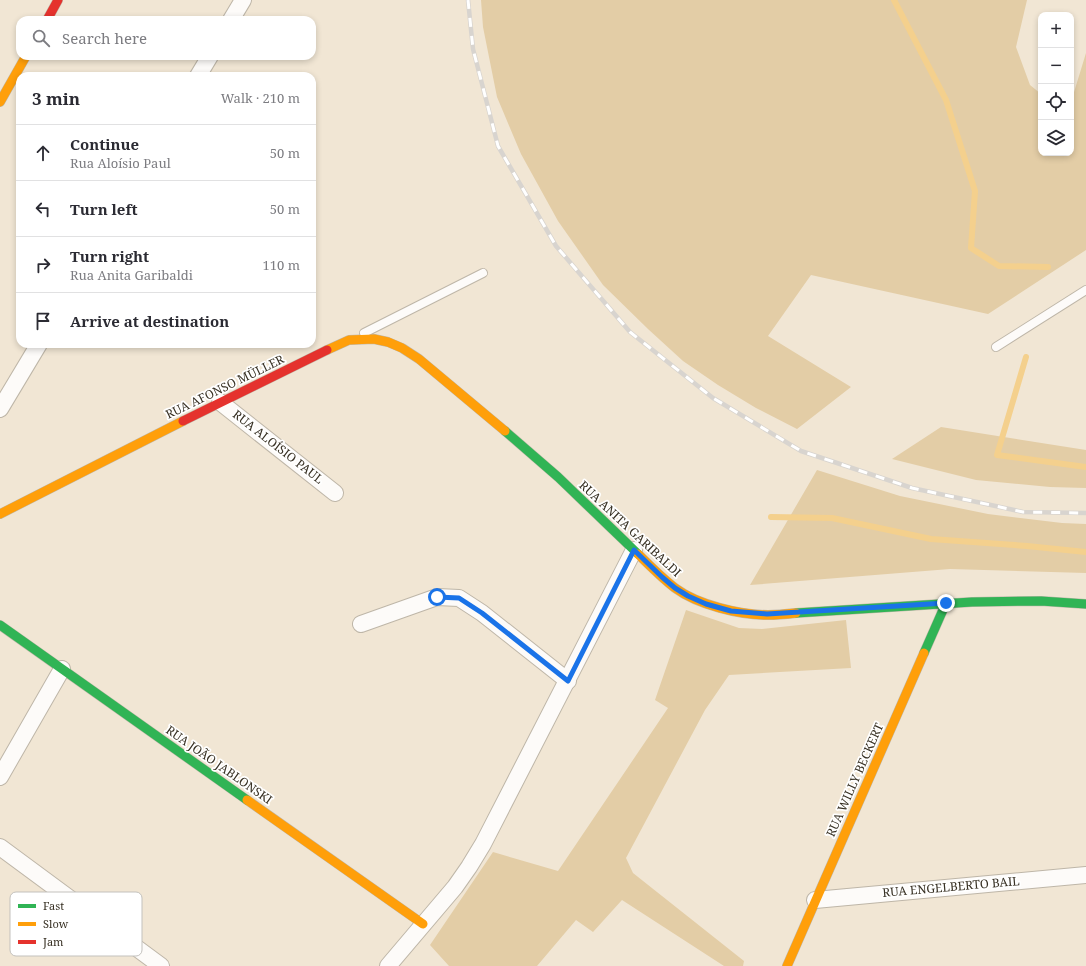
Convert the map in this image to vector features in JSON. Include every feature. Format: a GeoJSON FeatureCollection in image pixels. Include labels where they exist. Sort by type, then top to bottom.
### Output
{"type":"FeatureCollection","features":[{"type":"Feature","properties":{"kind":"street"},"geometry":{"type":"LineString","coordinates":[[49,16],[58,0]]}},
{"type":"Feature","properties":{"kind":"street"},"geometry":{"type":"LineString","coordinates":[[233,16],[243,0]]}},
{"type":"Feature","properties":{"kind":"street"},"geometry":{"type":"LineString","coordinates":[[17,72],[24,60]]}},
{"type":"Feature","properties":{"kind":"street"},"geometry":{"type":"LineString","coordinates":[[200,72],[208,60]]}},
{"type":"Feature","properties":{"kind":"street"},"geometry":{"type":"LineString","coordinates":[[0,102],[16,74]]}},
{"type":"Feature","properties":{"kind":"street","name":"RUA ANITA GARIBALDI"},"geometry":{"type":"LineString","coordinates":[[349,340],[374,339],[388,342],[402,348],[419,359],[552,472],[662,577],[679,591],[706,604],[731,611],[767,614],[946,603],[1042,601],[1086,604]]}},
{"type":"Feature","properties":{"kind":"street","name":"RUA AFONSO MÜLLER"},"geometry":{"type":"LineString","coordinates":[[0,514],[220,402],[349,340]]}},
{"type":"Feature","properties":{"kind":"street"},"geometry":{"type":"LineString","coordinates":[[0,409],[37,348]]}},
{"type":"Feature","properties":{"kind":"street","name":"RUA ALOÍSIO PAUL"},"geometry":{"type":"LineString","coordinates":[[220,402],[335,493]]}},
{"type":"Feature","properties":{"kind":"street"},"geometry":{"type":"LineString","coordinates":[[388,966],[455,887],[483,844],[634,550]]}},
{"type":"Feature","properties":{"kind":"street"},"geometry":{"type":"LineString","coordinates":[[361,624],[437,597],[459,598],[482,613],[568,681]]}},
{"type":"Feature","properties":{"kind":"street","name":"RUA WILLY BECKERT"},"geometry":{"type":"LineString","coordinates":[[787,966],[946,603]]}},
{"type":"Feature","properties":{"kind":"street","name":"RUA JOÃO JABLONSKI"},"geometry":{"type":"LineString","coordinates":[[0,625],[423,924]]}},
{"type":"Feature","properties":{"kind":"street"},"geometry":{"type":"LineString","coordinates":[[0,777],[62,669]]}},
{"type":"Feature","properties":{"kind":"street"},"geometry":{"type":"LineString","coordinates":[[0,847],[61,892]]}},
{"type":"Feature","properties":{"kind":"street","name":"RUA ENGELBERTO BAIL"},"geometry":{"type":"LineString","coordinates":[[815,900],[1086,875]]}},
{"type":"Feature","properties":{"kind":"street"},"geometry":{"type":"LineString","coordinates":[[142,952],[161,966]]}},
{"type":"Feature","properties":{"kind":"lane","name":"RUA AFONSO MÜLLER"},"geometry":{"type":"LineString","coordinates":[[349,340],[483,274]]}},
{"type":"Feature","properties":{"kind":"lane"},"geometry":{"type":"LineString","coordinates":[[996,347],[1086,290]]}},
{"type":"Feature","properties":{"kind":"shaded area"},"geometry":{"type":"Polygon","coordinates":[[[481,0],[1027,0],[1016,47],[1030,85],[1038,92],[1038,156],[1074,156],[1074,92],[1086,53],[1086,250],[988,314],[811,275],[768,336],[851,387],[797,429],[756,408],[718,385],[683,361],[603,285],[558,221],[521,154],[497,97],[483,27],[481,0]]]}},
{"type":"Feature","properties":{"kind":"shaded area"},"geometry":{"type":"Polygon","coordinates":[[[941,427],[1086,450],[1086,488],[1050,487],[976,480],[892,459],[941,427]]]}},
{"type":"Feature","properties":{"kind":"shaded area"},"geometry":{"type":"Polygon","coordinates":[[[817,470],[900,496],[988,514],[1062,523],[1086,524],[1086,573],[950,569],[750,585],[817,470]]]}},
{"type":"Feature","properties":{"kind":"shaded area"},"geometry":{"type":"Polygon","coordinates":[[[686,610],[739,628],[762,629],[846,620],[851,668],[729,675],[705,710],[626,858],[633,873],[744,961],[743,966],[724,966],[622,900],[593,932],[576,920],[537,966],[449,966],[430,945],[493,852],[558,871],[668,708],[655,700],[686,610]]]}},
{"type":"Feature","properties":{"kind":"waterway"},"geometry":{"type":"LineString","coordinates":[[894,0],[946,100],[975,191],[971,248],[999,266],[1048,267]]}},
{"type":"Feature","properties":{"kind":"waterway"},"geometry":{"type":"LineString","coordinates":[[1026,357],[997,455],[1086,467]]}},
{"type":"Feature","properties":{"kind":"waterway"},"geometry":{"type":"LineString","coordinates":[[771,517],[832,518],[931,539],[1086,552]]}},
{"type":"Feature","properties":{"kind":"railway"},"geometry":{"type":"LineString","coordinates":[[468,0],[473,49],[498,146],[556,246],[630,332],[713,398],[801,451],[912,488],[1023,512],[1086,513]]}},
{"type":"Feature","properties":{"kind":"traffic: fast"},"geometry":{"type":"LineString","coordinates":[[505,431],[558,477],[638,554]]}},
{"type":"Feature","properties":{"kind":"traffic: fast"},"geometry":{"type":"LineString","coordinates":[[796,613],[972,602],[1041,601],[1086,604]]}},
{"type":"Feature","properties":{"kind":"traffic: fast"},"geometry":{"type":"LineString","coordinates":[[924,653],[946,603]]}},
{"type":"Feature","properties":{"kind":"traffic: fast"},"geometry":{"type":"LineString","coordinates":[[0,625],[247,800]]}},
{"type":"Feature","properties":{"kind":"traffic: slow"},"geometry":{"type":"LineString","coordinates":[[17,72],[24,60]]}},
{"type":"Feature","properties":{"kind":"traffic: slow"},"geometry":{"type":"LineString","coordinates":[[0,102],[16,74]]}},
{"type":"Feature","properties":{"kind":"traffic: slow"},"geometry":{"type":"LineString","coordinates":[[327,350],[349,340],[374,339],[388,342],[402,348],[419,359],[505,431]]}},
{"type":"Feature","properties":{"kind":"traffic: slow"},"geometry":{"type":"LineString","coordinates":[[0,514],[183,421]]}},
{"type":"Feature","properties":{"kind":"traffic: slow"},"geometry":{"type":"LineString","coordinates":[[638,554],[675,588],[684,594],[707,604],[732,611],[757,615],[796,613]]}},
{"type":"Feature","properties":{"kind":"traffic: slow"},"geometry":{"type":"LineString","coordinates":[[787,966],[924,653]]}},
{"type":"Feature","properties":{"kind":"traffic: slow"},"geometry":{"type":"LineString","coordinates":[[247,800],[423,924]]}},
{"type":"Feature","properties":{"kind":"traffic: jam"},"geometry":{"type":"LineString","coordinates":[[49,16],[58,0]]}},
{"type":"Feature","properties":{"kind":"traffic: jam"},"geometry":{"type":"LineString","coordinates":[[183,421],[327,350]]}},
{"type":"Feature","properties":{"kind":"route"},"geometry":{"type":"LineString","coordinates":[[437,597],[459,598],[482,613],[568,681],[634,550],[675,588],[706,604],[731,611],[767,614],[946,603]]}}]}
